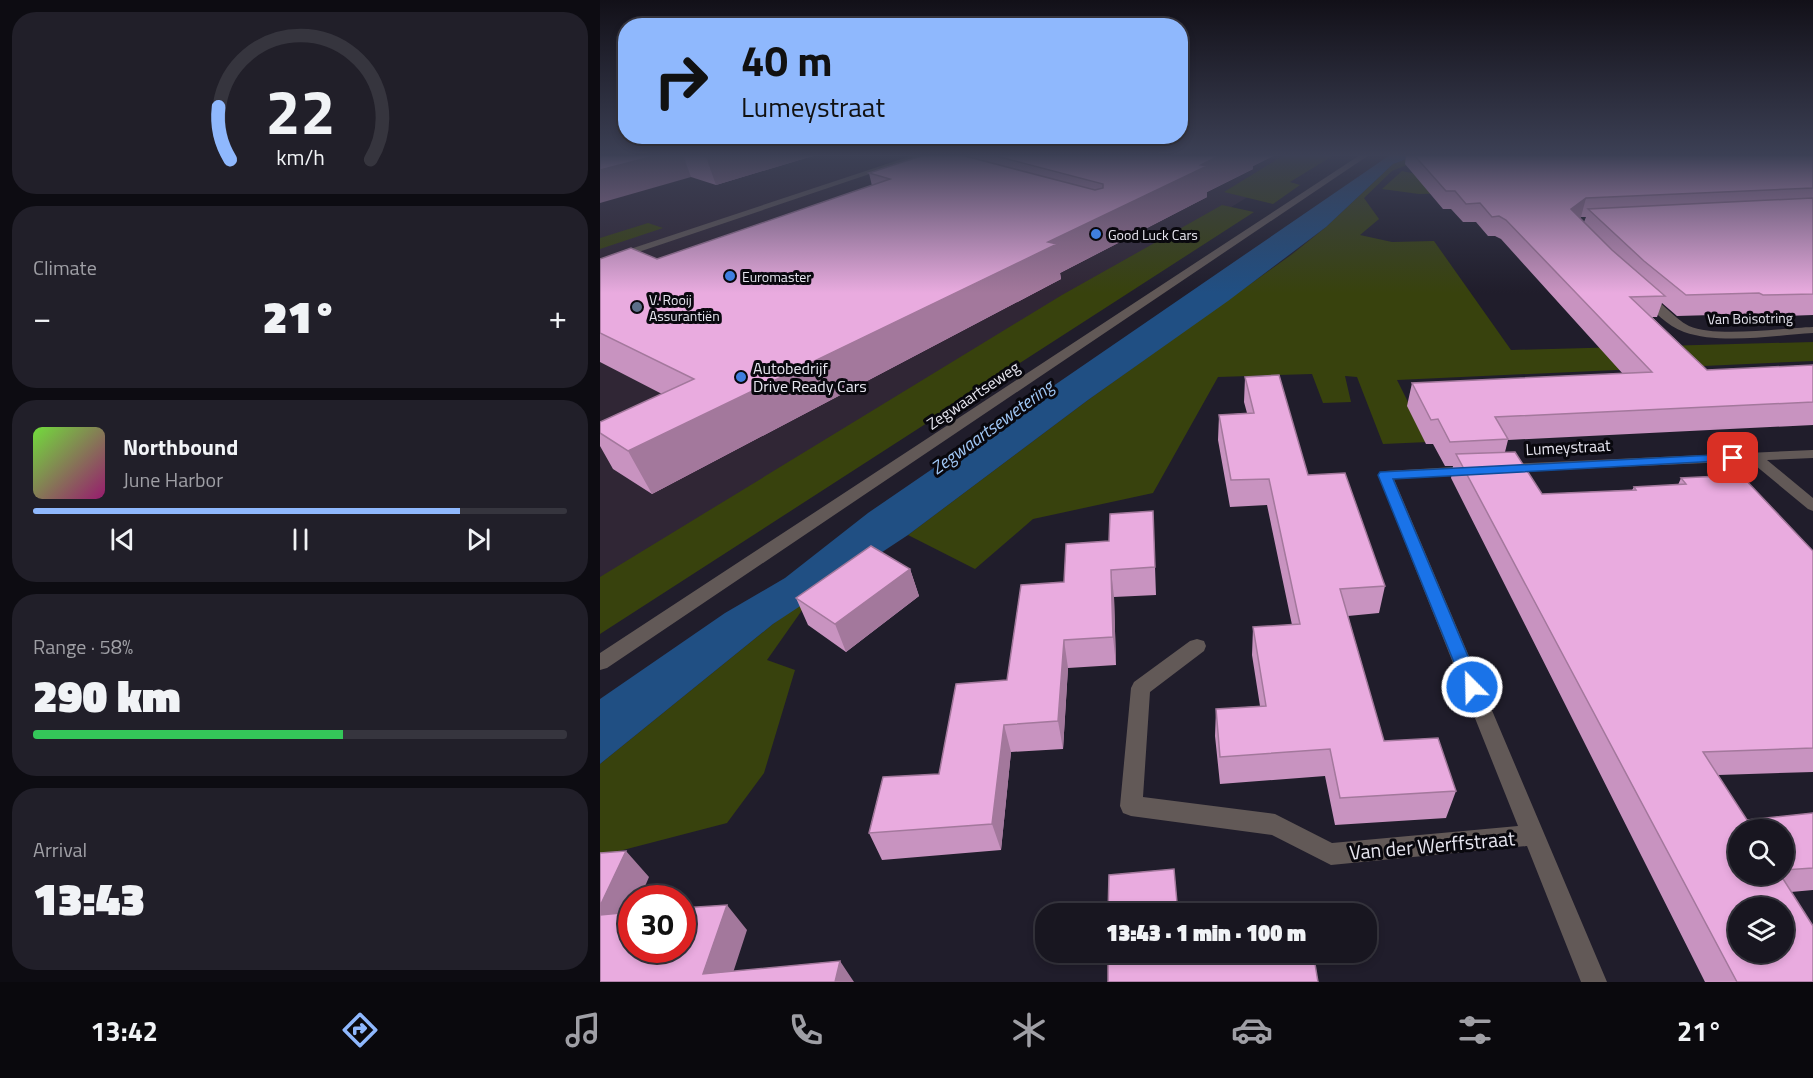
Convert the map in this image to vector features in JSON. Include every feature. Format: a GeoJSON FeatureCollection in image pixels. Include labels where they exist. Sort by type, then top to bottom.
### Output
{"type":"FeatureCollection","features":[{"type":"Feature","properties":{"kind":"street"},"geometry":{"type":"LineString","coordinates":[[600,262],[784,201]]}},
{"type":"Feature","properties":{"kind":"street","name":"Zegwaartseweg"},"geometry":{"type":"LineString","coordinates":[[600,663],[1296,201]]}},
{"type":"Feature","properties":{"kind":"street","name":"Van Boisotring"},"geometry":{"type":"LineString","coordinates":[[1636,288],[1675,324],[1691,331],[1714,334],[1813,330]]}},
{"type":"Feature","properties":{"kind":"street","name":"Lumeystraat"},"geometry":{"type":"LineString","coordinates":[[1385,475],[1813,454]]}},
{"type":"Feature","properties":{"kind":"street"},"geometry":{"type":"LineString","coordinates":[[1754,457],[1813,506]]}},
{"type":"Feature","properties":{"kind":"street","name":"Van der Werffstraat"},"geometry":{"type":"LineString","coordinates":[[1385,475],[1594,982]]}},
{"type":"Feature","properties":{"kind":"street","name":"Van der Werffstraat"},"geometry":{"type":"LineString","coordinates":[[1197,646],[1141,688],[1131,806],[1275,825],[1331,854],[1533,836]]}},
{"type":"Feature","properties":{"kind":"shaded area"},"geometry":{"type":"Polygon","coordinates":[[[600,201],[1241,201],[600,595],[600,201]]]}},
{"type":"Feature","properties":{"kind":"green space"},"geometry":{"type":"Polygon","coordinates":[[[1260,201],[1278,201],[1273,204],[1260,201]]]}},
{"type":"Feature","properties":{"kind":"green space"},"geometry":{"type":"Polygon","coordinates":[[[1354,201],[1366,201],[1379,219],[1360,235],[1392,242],[1434,241],[1511,350],[1813,342],[1813,361],[1397,380],[1428,442],[1383,444],[1357,377],[1345,376],[1351,402],[1323,403],[1312,374],[1218,377],[1153,493],[1033,519],[975,569],[908,535],[1088,400],[1291,255],[1354,201]]]}},
{"type":"Feature","properties":{"kind":"green space"},"geometry":{"type":"Polygon","coordinates":[[[1222,205],[1254,212],[600,634],[600,577],[1062,295],[1222,205]]]}},
{"type":"Feature","properties":{"kind":"green space"},"geometry":{"type":"Polygon","coordinates":[[[648,223],[663,228],[600,249],[600,238],[648,223]]]}},
{"type":"Feature","properties":{"kind":"green space"},"geometry":{"type":"Polygon","coordinates":[[[812,596],[767,660],[795,670],[764,773],[727,823],[600,856],[600,764],[773,624],[812,596]]]}},
{"type":"Feature","properties":{"kind":"water"},"geometry":{"type":"Polygon","coordinates":[[[1323,201],[1354,201],[1326,227],[1228,301],[1088,400],[908,535],[773,624],[600,764],[600,699],[725,613],[785,578],[868,513],[1323,201]]]}},
{"type":"Feature","properties":{"kind":"building"},"geometry":{"type":"Polygon","coordinates":[[[826,201],[1134,201],[1048,242],[1057,244],[628,451],[600,433],[600,422],[694,379],[600,333],[600,259],[631,248],[657,259],[826,201]]]}},
{"type":"Feature","properties":{"kind":"building"},"geometry":{"type":"Polygon","coordinates":[[[1463,201],[1582,201],[1571,209],[1612,250],[1665,296],[1630,297],[1707,370],[1813,365],[1813,402],[1495,417],[1508,439],[1450,442],[1438,419],[1431,420],[1412,383],[1652,372],[1506,220],[1499,216],[1492,217],[1480,203],[1466,204],[1463,201]]]}},
{"type":"Feature","properties":{"kind":"building"},"geometry":{"type":"Polygon","coordinates":[[[1755,201],[1813,201],[1813,294],[1686,295],[1644,261],[1588,209],[1755,201]]]}},
{"type":"Feature","properties":{"kind":"building"},"geometry":{"type":"Polygon","coordinates":[[[1279,375],[1308,475],[1345,473],[1385,586],[1340,589],[1384,741],[1438,738],[1456,791],[1340,798],[1330,749],[1220,757],[1216,709],[1266,706],[1253,627],[1300,624],[1269,479],[1231,480],[1219,415],[1254,413],[1245,377],[1279,375]]]}},
{"type":"Feature","properties":{"kind":"building"},"geometry":{"type":"Polygon","coordinates":[[[1515,452],[1542,494],[1636,490],[1634,487],[1686,484],[1681,478],[1741,475],[1813,551],[1813,748],[1703,752],[1746,819],[1728,819],[1728,885],[1787,885],[1813,926],[1813,982],[1737,982],[1456,454],[1515,452]]]}},
{"type":"Feature","properties":{"kind":"building"},"geometry":{"type":"Polygon","coordinates":[[[1153,511],[1155,567],[1111,570],[1113,637],[1064,640],[1058,721],[1004,725],[992,824],[869,833],[883,777],[939,774],[956,684],[1007,680],[1021,585],[1064,582],[1066,544],[1109,541],[1110,514],[1153,511]]]}},
{"type":"Feature","properties":{"kind":"building"},"geometry":{"type":"Polygon","coordinates":[[[871,546],[910,569],[835,624],[796,598],[871,546]]]}},
{"type":"Feature","properties":{"kind":"building"},"geometry":{"type":"Polygon","coordinates":[[[1813,813],[1813,868],[1794,869],[1794,819],[1756,819],[1813,813]]]}},
{"type":"Feature","properties":{"kind":"building"},"geometry":{"type":"Polygon","coordinates":[[[626,851],[600,906],[600,853],[626,851]]]}},
{"type":"Feature","properties":{"kind":"building"},"geometry":{"type":"Polygon","coordinates":[[[1174,869],[1177,903],[1108,903],[1109,875],[1174,869]]]}},
{"type":"Feature","properties":{"kind":"building"},"geometry":{"type":"Polygon","coordinates":[[[727,905],[703,974],[840,961],[835,982],[600,982],[600,915],[618,913],[618,963],[696,963],[696,907],[727,905]]]}},
{"type":"Feature","properties":{"kind":"building"},"geometry":{"type":"Polygon","coordinates":[[[1108,963],[1315,963],[1318,982],[1108,982],[1108,963]]]}},
{"type":"Feature","properties":{"kind":"place","name":"Good Luck Cars"},"geometry":{"type":"Point","coordinates":[1096,234]}},
{"type":"Feature","properties":{"kind":"place","name":"Euromaster"},"geometry":{"type":"Point","coordinates":[730,276]}},
{"type":"Feature","properties":{"kind":"place","name":"V. Rooij Assurantiën"},"geometry":{"type":"Point","coordinates":[637,307]}},
{"type":"Feature","properties":{"kind":"place","name":"Autobedrijf Drive Ready Cars"},"geometry":{"type":"Point","coordinates":[741,377]}},
{"type":"Feature","properties":{"kind":"route"},"geometry":{"type":"LineString","coordinates":[[1472,687],[1385,475],[1733,458]]}},
{"type":"Feature","properties":{"kind":"water label","name":"Zegwaartsewetering"},"geometry":{"type":"Point","coordinates":[992,427]}}]}
